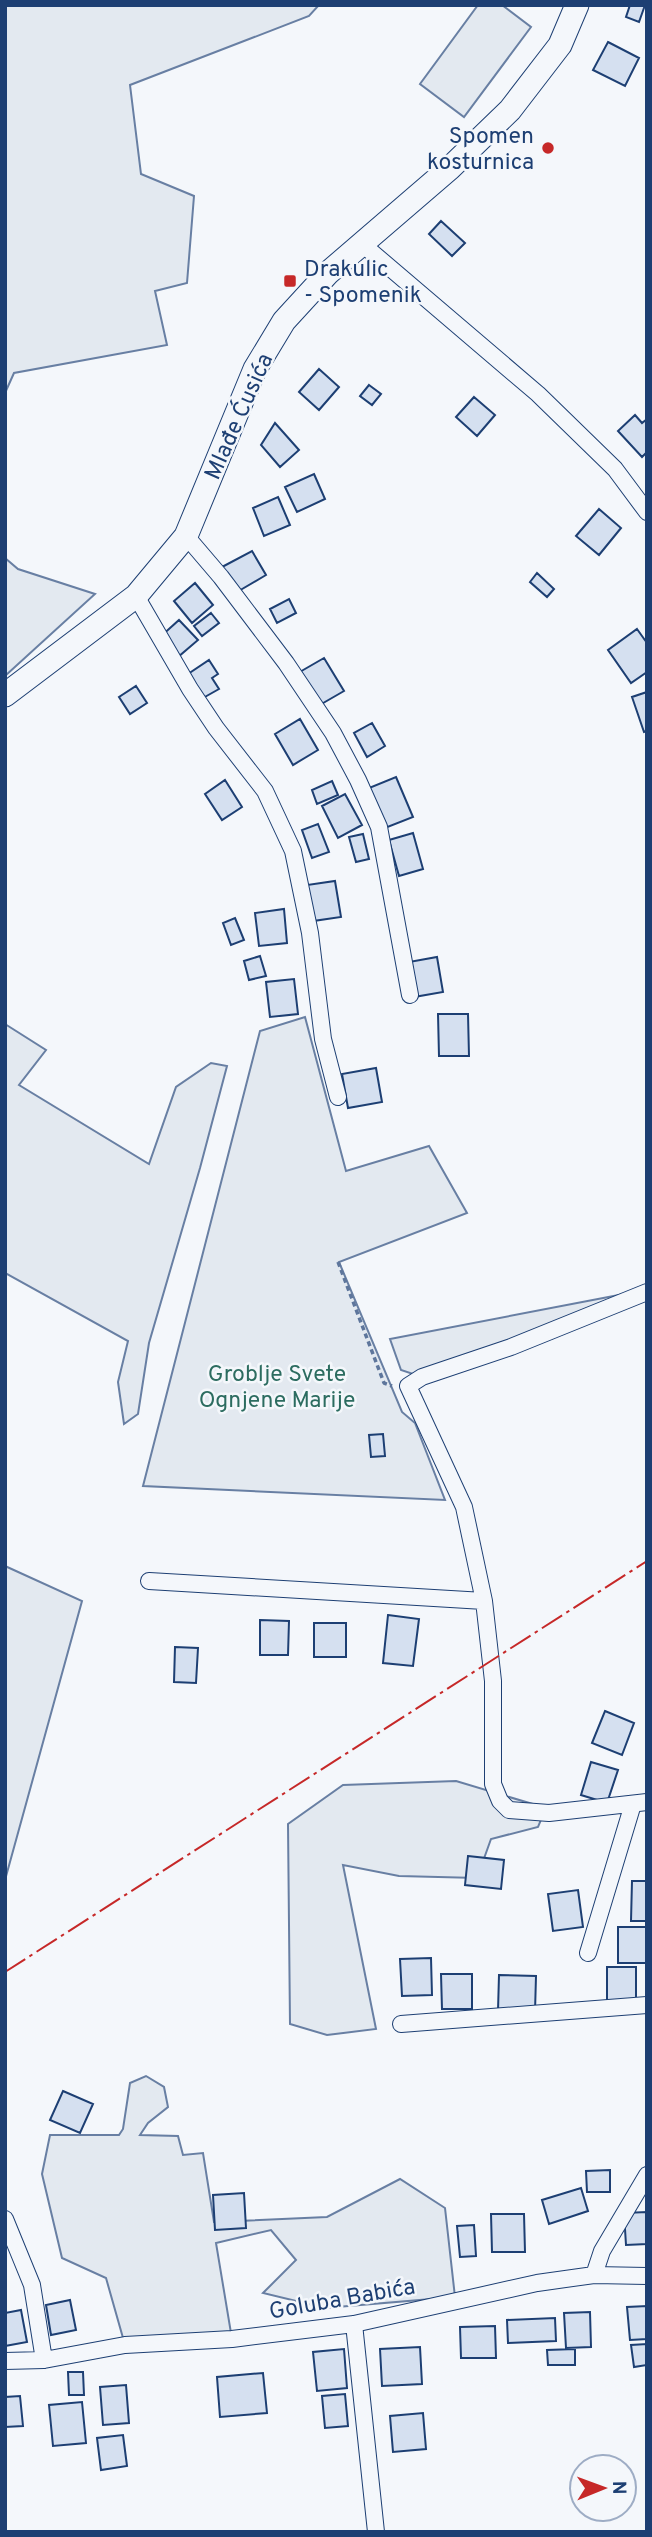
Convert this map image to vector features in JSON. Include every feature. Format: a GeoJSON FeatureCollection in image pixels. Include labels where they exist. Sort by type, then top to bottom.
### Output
{"type":"FeatureCollection","features":[{"type":"Feature","properties":{"kind":"street","name":"Mlađe Ćusića"},"geometry":{"type":"LineString","coordinates":[[5,695],[136,596],[186,536],[255,369],[284,321],[328,273],[450,168],[510,110],[560,45],[576,5]]}},
{"type":"Feature","properties":{"kind":"street"},"geometry":{"type":"LineString","coordinates":[[361,243],[538,394],[615,469],[647,512]]}},
{"type":"Feature","properties":{"kind":"street"},"geometry":{"type":"LineString","coordinates":[[186,536],[221,577],[286,663],[333,733],[358,780],[379,827],[410,995]]}},
{"type":"Feature","properties":{"kind":"street"},"geometry":{"type":"LineString","coordinates":[[136,596],[216,728],[265,791],[293,851],[310,933],[323,1039],[338,1097]]}},
{"type":"Feature","properties":{"kind":"street"},"geometry":{"type":"LineString","coordinates":[[588,1953],[640,1803],[549,1813],[509,1810],[500,1801],[493,1784],[493,1681],[484,1601],[464,1507],[408,1386],[422,1377],[511,1347],[647,1293]]}},
{"type":"Feature","properties":{"kind":"street"},"geometry":{"type":"LineString","coordinates":[[149,1580],[484,1601]]}},
{"type":"Feature","properties":{"kind":"street"},"geometry":{"type":"LineString","coordinates":[[401,2024],[647,2005]]}},
{"type":"Feature","properties":{"kind":"street"},"geometry":{"type":"LineString","coordinates":[[594,2275],[602,2251],[647,2175]]}},
{"type":"Feature","properties":{"kind":"street"},"geometry":{"type":"LineString","coordinates":[[5,2219],[32,2285],[44,2360]]}},
{"type":"Feature","properties":{"kind":"street","name":"Goluba Babića"},"geometry":{"type":"LineString","coordinates":[[5,2361],[44,2360],[125,2345],[232,2339],[354,2324],[537,2283],[594,2275],[647,2276]]}},
{"type":"Feature","properties":{"kind":"street"},"geometry":{"type":"LineString","coordinates":[[354,2324],[376,2532]]}},
{"type":"Feature","properties":{"kind":"path"},"geometry":{"type":"LineString","coordinates":[[338,1262],[384,1383],[411,1395]]}},
{"type":"Feature","properties":{"kind":"green space"},"geometry":{"type":"Polygon","coordinates":[[[5,5],[319,5],[309,16],[130,85],[141,174],[194,196],[187,283],[155,291],[167,345],[14,373],[5,393],[5,5]]]}},
{"type":"Feature","properties":{"kind":"green space"},"geometry":{"type":"Polygon","coordinates":[[[478,5],[502,5],[531,27],[464,117],[420,84],[478,5]]]}},
{"type":"Feature","properties":{"kind":"green space"},"geometry":{"type":"Polygon","coordinates":[[[5,558],[18,569],[95,594],[5,676],[5,558]]]}},
{"type":"Feature","properties":{"kind":"green space","name":"Groblje Svete Ognjene Marije"},"geometry":{"type":"Polygon","coordinates":[[[305,1017],[346,1171],[429,1146],[467,1213],[339,1262],[402,1412],[415,1423],[445,1500],[143,1486],[260,1031],[305,1017]]]}},
{"type":"Feature","properties":{"kind":"green space"},"geometry":{"type":"Polygon","coordinates":[[[5,1024],[46,1050],[19,1085],[149,1164],[176,1087],[211,1063],[227,1066],[149,1343],[138,1414],[124,1424],[118,1382],[128,1341],[5,1273],[5,1024]]]}},
{"type":"Feature","properties":{"kind":"green space"},"geometry":{"type":"Polygon","coordinates":[[[624,1294],[422,1377],[401,1370],[390,1339],[624,1294]]]}},
{"type":"Feature","properties":{"kind":"green space"},"geometry":{"type":"Polygon","coordinates":[[[5,1566],[82,1601],[5,1880],[5,1566]]]}},
{"type":"Feature","properties":{"kind":"green space"},"geometry":{"type":"Polygon","coordinates":[[[456,1781],[546,1808],[538,1827],[491,1839],[477,1878],[399,1876],[343,1865],[376,2029],[327,2035],[290,2024],[288,1824],[343,1785],[456,1781]]]}},
{"type":"Feature","properties":{"kind":"green space"},"geometry":{"type":"Polygon","coordinates":[[[146,2076],[164,2087],[168,2107],[148,2123],[140,2135],[178,2136],[183,2155],[203,2153],[214,2222],[327,2217],[400,2179],[445,2208],[455,2297],[325,2308],[263,2293],[296,2260],[271,2230],[216,2243],[232,2339],[125,2345],[106,2278],[62,2258],[42,2174],[50,2135],[119,2135],[123,2129],[130,2083],[146,2076]]]}},
{"type":"Feature","properties":{"kind":"building"},"geometry":{"type":"Polygon","coordinates":[[[630,5],[645,5],[639,22],[626,17],[630,5]]]}},
{"type":"Feature","properties":{"kind":"building"},"geometry":{"type":"Polygon","coordinates":[[[608,42],[639,58],[625,86],[593,70],[608,42]]]}},
{"type":"Feature","properties":{"kind":"building"},"geometry":{"type":"Polygon","coordinates":[[[441,221],[465,243],[452,256],[429,234],[441,221]]]}},
{"type":"Feature","properties":{"kind":"building"},"geometry":{"type":"Polygon","coordinates":[[[319,369],[339,387],[319,410],[299,392],[319,369]]]}},
{"type":"Feature","properties":{"kind":"building"},"geometry":{"type":"Polygon","coordinates":[[[369,385],[381,394],[372,405],[360,396],[369,385]]]}},
{"type":"Feature","properties":{"kind":"building"},"geometry":{"type":"Polygon","coordinates":[[[474,397],[495,415],[477,436],[456,417],[474,397]]]}},
{"type":"Feature","properties":{"kind":"building"},"geometry":{"type":"Polygon","coordinates":[[[635,415],[642,423],[647,419],[647,452],[642,457],[618,431],[635,415]]]}},
{"type":"Feature","properties":{"kind":"building"},"geometry":{"type":"Polygon","coordinates":[[[275,423],[299,450],[280,467],[261,445],[275,423]]]}},
{"type":"Feature","properties":{"kind":"building"},"geometry":{"type":"Polygon","coordinates":[[[314,474],[325,499],[297,512],[285,487],[314,474]]]}},
{"type":"Feature","properties":{"kind":"building"},"geometry":{"type":"Polygon","coordinates":[[[278,497],[290,525],[264,536],[253,508],[278,497]]]}},
{"type":"Feature","properties":{"kind":"building"},"geometry":{"type":"Polygon","coordinates":[[[599,509],[621,528],[599,555],[576,536],[599,509]]]}},
{"type":"Feature","properties":{"kind":"building"},"geometry":{"type":"Polygon","coordinates":[[[252,551],[266,575],[237,592],[222,567],[252,551]]]}},
{"type":"Feature","properties":{"kind":"building"},"geometry":{"type":"Polygon","coordinates":[[[537,573],[554,589],[547,597],[530,582],[537,573]]]}},
{"type":"Feature","properties":{"kind":"building"},"geometry":{"type":"Polygon","coordinates":[[[195,583],[213,605],[192,623],[174,601],[195,583]]]}},
{"type":"Feature","properties":{"kind":"building"},"geometry":{"type":"Polygon","coordinates":[[[289,599],[296,613],[277,623],[270,609],[289,599]]]}},
{"type":"Feature","properties":{"kind":"building"},"geometry":{"type":"Polygon","coordinates":[[[211,613],[219,623],[202,636],[194,626],[211,613]]]}},
{"type":"Feature","properties":{"kind":"building"},"geometry":{"type":"Polygon","coordinates":[[[179,620],[198,640],[178,657],[160,637],[179,620]]]}},
{"type":"Feature","properties":{"kind":"building"},"geometry":{"type":"Polygon","coordinates":[[[637,629],[647,643],[647,672],[631,683],[608,650],[637,629]]]}},
{"type":"Feature","properties":{"kind":"building"},"geometry":{"type":"Polygon","coordinates":[[[324,658],[344,691],[318,706],[298,673],[324,658]]]}},
{"type":"Feature","properties":{"kind":"building"},"geometry":{"type":"Polygon","coordinates":[[[209,660],[218,674],[212,678],[219,689],[203,698],[188,674],[209,660]]]}},
{"type":"Feature","properties":{"kind":"building"},"geometry":{"type":"Polygon","coordinates":[[[136,686],[147,703],[130,714],[119,697],[136,686]]]}},
{"type":"Feature","properties":{"kind":"building"},"geometry":{"type":"Polygon","coordinates":[[[647,692],[647,731],[644,732],[632,697],[647,692]]]}},
{"type":"Feature","properties":{"kind":"building"},"geometry":{"type":"Polygon","coordinates":[[[300,719],[318,750],[293,765],[275,734],[300,719]]]}},
{"type":"Feature","properties":{"kind":"building"},"geometry":{"type":"Polygon","coordinates":[[[372,723],[385,746],[367,757],[354,733],[372,723]]]}},
{"type":"Feature","properties":{"kind":"building"},"geometry":{"type":"Polygon","coordinates":[[[396,777],[413,817],[385,828],[369,788],[396,777]]]}},
{"type":"Feature","properties":{"kind":"building"},"geometry":{"type":"Polygon","coordinates":[[[225,780],[242,807],[222,820],[205,794],[225,780]]]}},
{"type":"Feature","properties":{"kind":"building"},"geometry":{"type":"Polygon","coordinates":[[[332,781],[338,795],[317,804],[312,790],[332,781]]]}},
{"type":"Feature","properties":{"kind":"building"},"geometry":{"type":"Polygon","coordinates":[[[345,794],[362,825],[338,838],[322,806],[345,794]]]}},
{"type":"Feature","properties":{"kind":"building"},"geometry":{"type":"Polygon","coordinates":[[[318,824],[329,852],[312,858],[302,830],[318,824]]]}},
{"type":"Feature","properties":{"kind":"building"},"geometry":{"type":"Polygon","coordinates":[[[413,833],[423,869],[399,876],[389,840],[413,833]]]}},
{"type":"Feature","properties":{"kind":"building"},"geometry":{"type":"Polygon","coordinates":[[[363,834],[369,859],[356,862],[349,837],[363,834]]]}},
{"type":"Feature","properties":{"kind":"building"},"geometry":{"type":"Polygon","coordinates":[[[335,881],[341,917],[313,921],[307,885],[335,881]]]}},
{"type":"Feature","properties":{"kind":"building"},"geometry":{"type":"Polygon","coordinates":[[[284,909],[287,943],[259,946],[255,913],[284,909]]]}},
{"type":"Feature","properties":{"kind":"building"},"geometry":{"type":"Polygon","coordinates":[[[235,918],[244,940],[231,945],[223,923],[235,918]]]}},
{"type":"Feature","properties":{"kind":"building"},"geometry":{"type":"Polygon","coordinates":[[[260,956],[266,976],[249,980],[244,961],[260,956]]]}},
{"type":"Feature","properties":{"kind":"building"},"geometry":{"type":"Polygon","coordinates":[[[437,957],[443,992],[414,997],[409,962],[437,957]]]}},
{"type":"Feature","properties":{"kind":"building"},"geometry":{"type":"Polygon","coordinates":[[[294,979],[298,1014],[270,1017],[266,982],[294,979]]]}},
{"type":"Feature","properties":{"kind":"building"},"geometry":{"type":"Polygon","coordinates":[[[438,1014],[468,1014],[469,1056],[439,1056],[438,1014]]]}},
{"type":"Feature","properties":{"kind":"building"},"geometry":{"type":"Polygon","coordinates":[[[376,1068],[382,1102],[348,1108],[342,1074],[376,1068]]]}},
{"type":"Feature","properties":{"kind":"building"},"geometry":{"type":"Polygon","coordinates":[[[383,1434],[385,1456],[371,1457],[369,1435],[383,1434]]]}},
{"type":"Feature","properties":{"kind":"building"},"geometry":{"type":"Polygon","coordinates":[[[388,1615],[419,1619],[413,1666],[383,1663],[388,1615]]]}},
{"type":"Feature","properties":{"kind":"building"},"geometry":{"type":"Polygon","coordinates":[[[260,1620],[289,1621],[288,1655],[260,1655],[260,1620]]]}},
{"type":"Feature","properties":{"kind":"building"},"geometry":{"type":"Polygon","coordinates":[[[314,1623],[346,1623],[346,1657],[314,1657],[314,1623]]]}},
{"type":"Feature","properties":{"kind":"building"},"geometry":{"type":"Polygon","coordinates":[[[175,1647],[198,1648],[196,1683],[174,1682],[175,1647]]]}},
{"type":"Feature","properties":{"kind":"building"},"geometry":{"type":"Polygon","coordinates":[[[605,1711],[634,1723],[622,1755],[592,1743],[605,1711]]]}},
{"type":"Feature","properties":{"kind":"building"},"geometry":{"type":"Polygon","coordinates":[[[591,1762],[618,1770],[607,1803],[581,1795],[591,1762]]]}},
{"type":"Feature","properties":{"kind":"building"},"geometry":{"type":"Polygon","coordinates":[[[468,1856],[504,1860],[501,1889],[465,1885],[468,1856]]]}},
{"type":"Feature","properties":{"kind":"building"},"geometry":{"type":"Polygon","coordinates":[[[632,1881],[647,1881],[647,1921],[631,1921],[632,1881]]]}},
{"type":"Feature","properties":{"kind":"building"},"geometry":{"type":"Polygon","coordinates":[[[578,1890],[583,1927],[553,1931],[548,1894],[578,1890]]]}},
{"type":"Feature","properties":{"kind":"building"},"geometry":{"type":"Polygon","coordinates":[[[618,1927],[647,1927],[647,1963],[618,1963],[618,1927]]]}},
{"type":"Feature","properties":{"kind":"building"},"geometry":{"type":"Polygon","coordinates":[[[431,1958],[432,1995],[402,1996],[400,1959],[431,1958]]]}},
{"type":"Feature","properties":{"kind":"building"},"geometry":{"type":"Polygon","coordinates":[[[607,1967],[636,1967],[636,2003],[607,2003],[607,1967]]]}},
{"type":"Feature","properties":{"kind":"building"},"geometry":{"type":"Polygon","coordinates":[[[441,1974],[472,1974],[472,2009],[442,2009],[441,1974]]]}},
{"type":"Feature","properties":{"kind":"building"},"geometry":{"type":"Polygon","coordinates":[[[499,1975],[536,1976],[535,2012],[498,2011],[499,1975]]]}},
{"type":"Feature","properties":{"kind":"building"},"geometry":{"type":"Polygon","coordinates":[[[63,2091],[93,2104],[80,2133],[50,2120],[63,2091]]]}},
{"type":"Feature","properties":{"kind":"building"},"geometry":{"type":"Polygon","coordinates":[[[610,2170],[610,2192],[587,2192],[586,2171],[610,2170]]]}},
{"type":"Feature","properties":{"kind":"building"},"geometry":{"type":"Polygon","coordinates":[[[581,2188],[588,2211],[549,2224],[542,2200],[581,2188]]]}},
{"type":"Feature","properties":{"kind":"building"},"geometry":{"type":"Polygon","coordinates":[[[244,2193],[246,2228],[215,2230],[213,2195],[244,2193]]]}},
{"type":"Feature","properties":{"kind":"building"},"geometry":{"type":"Polygon","coordinates":[[[647,2212],[647,2244],[626,2245],[624,2213],[647,2212]]]}},
{"type":"Feature","properties":{"kind":"building"},"geometry":{"type":"Polygon","coordinates":[[[491,2214],[524,2214],[525,2252],[492,2252],[491,2214]]]}},
{"type":"Feature","properties":{"kind":"building"},"geometry":{"type":"Polygon","coordinates":[[[474,2225],[476,2256],[460,2257],[457,2226],[474,2225]]]}},
{"type":"Feature","properties":{"kind":"building"},"geometry":{"type":"Polygon","coordinates":[[[70,2300],[76,2330],[51,2335],[46,2305],[70,2300]]]}},
{"type":"Feature","properties":{"kind":"building"},"geometry":{"type":"Polygon","coordinates":[[[647,2306],[647,2339],[630,2340],[627,2307],[647,2306]]]}},
{"type":"Feature","properties":{"kind":"building"},"geometry":{"type":"Polygon","coordinates":[[[21,2310],[27,2342],[5,2346],[5,2313],[21,2310]]]}},
{"type":"Feature","properties":{"kind":"building"},"geometry":{"type":"Polygon","coordinates":[[[590,2312],[591,2347],[566,2348],[564,2313],[590,2312]]]}},
{"type":"Feature","properties":{"kind":"building"},"geometry":{"type":"Polygon","coordinates":[[[555,2318],[556,2341],[508,2343],[507,2320],[555,2318]]]}},
{"type":"Feature","properties":{"kind":"building"},"geometry":{"type":"Polygon","coordinates":[[[495,2326],[496,2358],[461,2358],[460,2327],[495,2326]]]}},
{"type":"Feature","properties":{"kind":"building"},"geometry":{"type":"Polygon","coordinates":[[[647,2344],[647,2365],[634,2367],[631,2345],[647,2344]]]}},
{"type":"Feature","properties":{"kind":"building"},"geometry":{"type":"Polygon","coordinates":[[[420,2347],[422,2384],[382,2386],[380,2349],[420,2347]]]}},
{"type":"Feature","properties":{"kind":"building"},"geometry":{"type":"Polygon","coordinates":[[[344,2349],[347,2388],[317,2391],[313,2352],[344,2349]]]}},
{"type":"Feature","properties":{"kind":"building"},"geometry":{"type":"Polygon","coordinates":[[[575,2349],[575,2365],[548,2365],[547,2350],[575,2349]]]}},
{"type":"Feature","properties":{"kind":"building"},"geometry":{"type":"Polygon","coordinates":[[[68,2372],[83,2372],[84,2395],[69,2395],[68,2372]]]}},
{"type":"Feature","properties":{"kind":"building"},"geometry":{"type":"Polygon","coordinates":[[[263,2373],[267,2413],[220,2417],[217,2377],[263,2373]]]}},
{"type":"Feature","properties":{"kind":"building"},"geometry":{"type":"Polygon","coordinates":[[[126,2385],[129,2423],[103,2425],[100,2387],[126,2385]]]}},
{"type":"Feature","properties":{"kind":"building"},"geometry":{"type":"Polygon","coordinates":[[[345,2394],[348,2426],[325,2428],[322,2396],[345,2394]]]}},
{"type":"Feature","properties":{"kind":"building"},"geometry":{"type":"Polygon","coordinates":[[[20,2396],[23,2426],[5,2427],[5,2397],[20,2396]]]}},
{"type":"Feature","properties":{"kind":"building"},"geometry":{"type":"Polygon","coordinates":[[[82,2402],[86,2443],[53,2446],[49,2405],[82,2402]]]}},
{"type":"Feature","properties":{"kind":"building"},"geometry":{"type":"Polygon","coordinates":[[[423,2413],[426,2449],[393,2452],[390,2416],[423,2413]]]}},
{"type":"Feature","properties":{"kind":"building"},"geometry":{"type":"Polygon","coordinates":[[[123,2435],[127,2466],[101,2470],[97,2438],[123,2435]]]}},
{"type":"Feature","properties":{"kind":"power"},"geometry":{"type":"LineString","coordinates":[[5,1972],[647,1561]]}},
{"type":"Feature","properties":{"kind":"place","name":"Spomen kosturnica"},"geometry":{"type":"Point","coordinates":[548,148]}},
{"type":"Feature","properties":{"kind":"place","name":"Drakulic - Spomenik"},"geometry":{"type":"Point","coordinates":[290,281]}}]}
